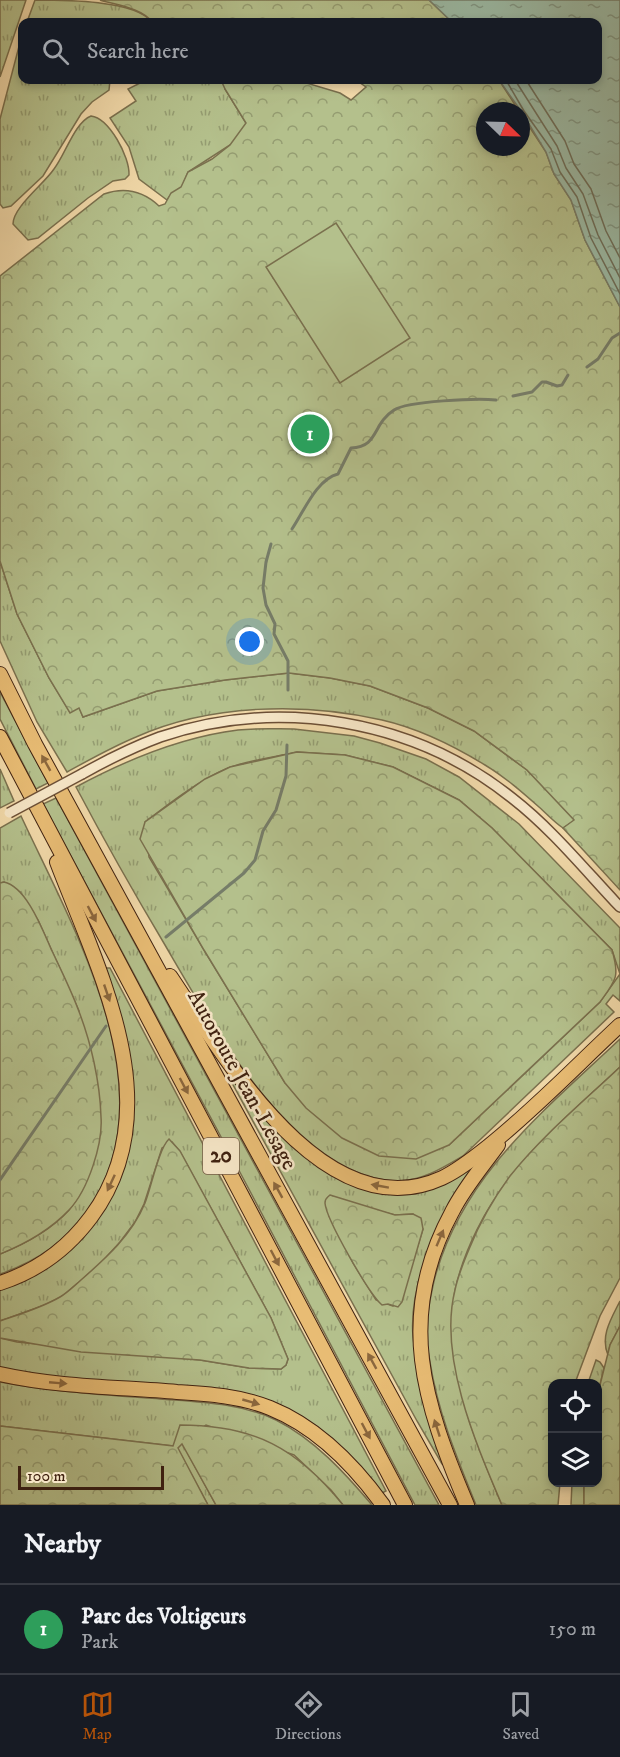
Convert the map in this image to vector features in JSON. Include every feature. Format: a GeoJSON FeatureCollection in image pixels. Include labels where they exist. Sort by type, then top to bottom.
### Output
{"type":"FeatureCollection","features":[{"type":"Feature","properties":{"kind":"highway","name":"Autoroute Jean-Lesage"},"geometry":{"type":"LineString","coordinates":[[0,674],[124,907],[450,1505]]}},
{"type":"Feature","properties":{"kind":"highway","name":"20"},"geometry":{"type":"LineString","coordinates":[[0,737],[405,1505]]}},
{"type":"Feature","properties":{"kind":"highway"},"geometry":{"type":"LineString","coordinates":[[0,1283],[25,1273],[47,1260],[89,1220],[116,1173],[127,1121],[126,1073],[114,1014],[36,806]]}},
{"type":"Feature","properties":{"kind":"highway"},"geometry":{"type":"LineString","coordinates":[[124,907],[252,1095],[295,1139],[333,1168],[375,1186],[399,1188],[416,1186],[454,1172],[512,1127],[620,1025]]}},
{"type":"Feature","properties":{"kind":"highway"},"geometry":{"type":"LineString","coordinates":[[467,1505],[438,1432],[426,1390],[420,1346],[421,1303],[434,1252],[452,1213],[478,1171],[512,1127]]}},
{"type":"Feature","properties":{"kind":"highway"},"geometry":{"type":"LineString","coordinates":[[0,1374],[54,1383],[219,1395],[262,1405],[294,1420],[326,1443],[354,1469],[383,1505]]}},
{"type":"Feature","properties":{"kind":"street"},"geometry":{"type":"LineString","coordinates":[[4,815],[150,741],[190,729],[250,718],[292,717],[336,721],[369,728],[431,749],[496,786],[525,808],[548,830],[620,907]]}},
{"type":"Feature","properties":{"kind":"green space"},"geometry":{"type":"Polygon","coordinates":[[[0,0],[26,0],[18,18],[0,77],[0,0]]]}},
{"type":"Feature","properties":{"kind":"green space"},"geometry":{"type":"Polygon","coordinates":[[[35,0],[80,1],[115,5],[131,9],[147,18],[28,18],[35,0]]]}},
{"type":"Feature","properties":{"kind":"green space"},"geometry":{"type":"Polygon","coordinates":[[[100,0],[429,0],[448,18],[149,18],[121,5],[100,0]]]}},
{"type":"Feature","properties":{"kind":"green space"},"geometry":{"type":"Polygon","coordinates":[[[18,50],[18,84],[110,84],[109,90],[92,102],[81,114],[43,176],[11,206],[3,208],[0,204],[0,119],[18,50]]]}},
{"type":"Feature","properties":{"kind":"green space"},"geometry":{"type":"Polygon","coordinates":[[[138,84],[226,84],[225,89],[246,123],[300,200],[326,197],[339,211],[349,201],[304,115],[290,124],[270,95],[272,84],[299,84],[343,99],[388,162],[366,185],[359,177],[353,177],[349,183],[357,193],[336,215],[304,237],[242,273],[172,193],[167,200],[139,179],[129,147],[110,118],[136,101],[128,89],[138,84]],[[230,145],[188,172],[182,187],[201,207],[200,223],[237,265],[242,264],[255,250],[252,234],[260,224],[295,237],[303,225],[278,196],[264,167],[255,159],[239,186],[225,188],[216,180],[244,154],[230,145]]]}},
{"type":"Feature","properties":{"kind":"green space"},"geometry":{"type":"Polygon","coordinates":[[[223,84],[310,84],[340,93],[351,100],[366,87],[362,84],[502,84],[513,102],[476,102],[476,156],[530,156],[530,128],[546,152],[554,174],[571,200],[585,240],[620,307],[620,890],[563,828],[574,820],[527,770],[474,731],[428,708],[370,686],[289,673],[157,691],[83,717],[79,708],[70,713],[49,678],[17,614],[0,561],[0,276],[104,194],[119,191],[133,192],[159,206],[165,204],[171,193],[181,187],[188,172],[212,159],[230,145],[246,123],[223,84]]]}},
{"type":"Feature","properties":{"kind":"green space"},"geometry":{"type":"Polygon","coordinates":[[[91,116],[105,124],[117,139],[126,158],[129,175],[125,179],[113,181],[88,198],[38,238],[28,240],[13,224],[14,217],[23,203],[54,169],[80,125],[91,116]]]}},
{"type":"Feature","properties":{"kind":"green space"},"geometry":{"type":"Polygon","coordinates":[[[336,223],[410,338],[340,383],[266,267],[336,223]]]}},
{"type":"Feature","properties":{"kind":"green space"},"geometry":{"type":"Polygon","coordinates":[[[0,561],[17,614],[49,678],[70,712],[79,707],[83,717],[157,691],[289,673],[370,686],[428,708],[474,731],[527,770],[575,820],[563,828],[520,790],[499,775],[435,738],[382,720],[321,710],[257,709],[194,718],[136,737],[67,772],[37,722],[0,641],[0,561]]]}},
{"type":"Feature","properties":{"kind":"green space"},"geometry":{"type":"Polygon","coordinates":[[[0,692],[48,783],[36,789],[0,719],[0,692]]]}},
{"type":"Feature","properties":{"kind":"green space"},"geometry":{"type":"Polygon","coordinates":[[[294,729],[354,736],[380,743],[426,759],[459,777],[519,824],[620,928],[620,974],[620,1001],[613,995],[606,1004],[614,1012],[463,1156],[422,1177],[396,1181],[359,1173],[324,1153],[290,1125],[231,1052],[206,1014],[76,787],[134,759],[196,738],[238,730],[294,729]],[[297,752],[253,761],[228,768],[206,779],[145,822],[149,857],[285,1083],[449,1145],[600,1002],[620,974],[612,950],[492,828],[459,800],[393,767],[345,755],[297,752]]]}},
{"type":"Feature","properties":{"kind":"green space"},"geometry":{"type":"Polygon","coordinates":[[[297,752],[345,755],[393,767],[459,800],[492,828],[612,950],[616,966],[615,978],[600,1002],[449,1145],[416,1159],[379,1156],[342,1138],[306,1108],[285,1083],[140,839],[145,822],[205,779],[230,767],[297,752]]]}},
{"type":"Feature","properties":{"kind":"green space"},"geometry":{"type":"Polygon","coordinates":[[[0,769],[14,801],[0,808],[0,769]]]}},
{"type":"Feature","properties":{"kind":"green space"},"geometry":{"type":"Polygon","coordinates":[[[56,798],[439,1505],[415,1505],[43,804],[56,798]]]}},
{"type":"Feature","properties":{"kind":"green space"},"geometry":{"type":"Polygon","coordinates":[[[21,816],[86,957],[104,1009],[116,1061],[120,1112],[112,1161],[90,1207],[72,1230],[51,1248],[27,1263],[0,1274],[0,1254],[28,1241],[54,1224],[71,1207],[84,1185],[79,1011],[38,920],[20,892],[4,882],[0,883],[0,828],[21,816]]]}},
{"type":"Feature","properties":{"kind":"green space"},"geometry":{"type":"Polygon","coordinates":[[[4,882],[20,892],[33,911],[75,1002],[94,1062],[99,1090],[101,1128],[97,1153],[88,1179],[69,1210],[37,1236],[0,1254],[0,883],[4,882]]]}},
{"type":"Feature","properties":{"kind":"green space"},"geometry":{"type":"Polygon","coordinates":[[[104,968],[110,968],[386,1491],[382,1493],[282,1409],[0,1369],[0,1338],[17,1342],[200,1360],[249,1368],[281,1369],[286,1365],[288,1359],[271,1318],[180,1152],[172,1142],[162,1148],[144,1204],[135,1222],[100,1264],[63,1296],[0,1321],[0,1287],[100,1215],[112,1195],[125,1164],[131,1138],[104,968]]]}},
{"type":"Feature","properties":{"kind":"green space"},"geometry":{"type":"Polygon","coordinates":[[[620,1039],[620,1067],[549,1133],[511,1176],[477,1230],[459,1275],[454,1294],[453,1322],[461,1393],[475,1438],[502,1505],[476,1505],[449,1435],[433,1381],[426,1335],[427,1315],[434,1281],[447,1243],[464,1209],[485,1177],[535,1120],[620,1039]]]}},
{"type":"Feature","properties":{"kind":"green space"},"geometry":{"type":"Polygon","coordinates":[[[620,1067],[620,1278],[600,1316],[576,1379],[548,1379],[548,1487],[560,1487],[558,1505],[502,1505],[481,1455],[462,1400],[452,1343],[451,1316],[456,1285],[478,1228],[510,1176],[549,1133],[620,1067]]]}},
{"type":"Feature","properties":{"kind":"green space"},"geometry":{"type":"Polygon","coordinates":[[[235,1082],[284,1137],[359,1187],[379,1193],[416,1194],[445,1184],[476,1163],[431,1246],[423,1267],[413,1313],[413,1337],[418,1370],[445,1466],[417,1421],[232,1083],[235,1082]],[[379,1211],[329,1216],[353,1263],[376,1300],[393,1306],[411,1268],[423,1229],[413,1214],[395,1215],[379,1211]]]}},
{"type":"Feature","properties":{"kind":"green space"},"geometry":{"type":"Polygon","coordinates":[[[169,1139],[180,1151],[271,1318],[288,1359],[286,1365],[281,1369],[249,1368],[200,1360],[81,1352],[0,1338],[0,1321],[38,1308],[63,1295],[100,1263],[126,1236],[140,1215],[162,1151],[169,1139]]]}},
{"type":"Feature","properties":{"kind":"green space"},"geometry":{"type":"Polygon","coordinates":[[[330,1195],[395,1215],[413,1214],[421,1218],[423,1229],[402,1302],[398,1307],[382,1305],[359,1272],[327,1212],[325,1201],[330,1195]]]}},
{"type":"Feature","properties":{"kind":"green space"},"geometry":{"type":"Polygon","coordinates":[[[620,1301],[620,1326],[610,1345],[608,1355],[606,1334],[620,1301]]]}},
{"type":"Feature","properties":{"kind":"green space"},"geometry":{"type":"Polygon","coordinates":[[[620,1326],[620,1505],[584,1505],[584,1487],[602,1487],[602,1379],[610,1345],[620,1326]]]}},
{"type":"Feature","properties":{"kind":"green space"},"geometry":{"type":"Polygon","coordinates":[[[596,1360],[604,1368],[601,1379],[589,1379],[596,1360]]]}},
{"type":"Feature","properties":{"kind":"green space"},"geometry":{"type":"Polygon","coordinates":[[[0,1382],[80,1393],[219,1404],[263,1414],[290,1428],[316,1447],[340,1469],[372,1505],[343,1505],[331,1490],[294,1455],[206,1425],[174,1446],[0,1426],[0,1382]]]}},
{"type":"Feature","properties":{"kind":"green space"},"geometry":{"type":"Polygon","coordinates":[[[180,1425],[230,1429],[272,1444],[309,1468],[343,1505],[216,1505],[182,1444],[178,1448],[208,1505],[0,1505],[0,1426],[173,1446],[180,1425]]]}},
{"type":"Feature","properties":{"kind":"green space"},"geometry":{"type":"Polygon","coordinates":[[[182,1443],[216,1505],[208,1505],[177,1448],[182,1443]]]}},
{"type":"Feature","properties":{"kind":"green space"},"geometry":{"type":"Polygon","coordinates":[[[572,1487],[584,1487],[584,1505],[571,1505],[572,1487]]]}},
{"type":"Feature","properties":{"kind":"water"},"geometry":{"type":"Polygon","coordinates":[[[429,0],[620,0],[620,307],[585,240],[571,200],[554,174],[546,152],[530,126],[530,102],[515,102],[502,84],[602,84],[602,18],[448,18],[429,0]]]}},
{"type":"Feature","properties":{"kind":"waterway"},"geometry":{"type":"LineString","coordinates":[[587,367],[598,359],[612,338],[620,333]]}},
{"type":"Feature","properties":{"kind":"waterway"},"geometry":{"type":"LineString","coordinates":[[513,396],[532,392],[542,382],[562,385],[568,375]]}},
{"type":"Feature","properties":{"kind":"waterway"},"geometry":{"type":"LineString","coordinates":[[292,529],[317,489],[330,477],[338,474],[351,448],[366,444],[394,410],[427,402],[496,400]]}},
{"type":"Feature","properties":{"kind":"waterway"},"geometry":{"type":"LineString","coordinates":[[271,544],[263,588],[266,605],[275,624],[274,634],[288,661],[288,690]]}},
{"type":"Feature","properties":{"kind":"waterway"},"geometry":{"type":"LineString","coordinates":[[166,937],[244,873],[255,860],[263,831],[276,810],[286,776],[287,745]]}},
{"type":"Feature","properties":{"kind":"waterway"},"geometry":{"type":"LineString","coordinates":[[0,1180],[106,1026]]}},
{"type":"Feature","properties":{"kind":"place","name":"Parc des Voltigeurs"},"geometry":{"type":"Point","coordinates":[310,434]}}]}
